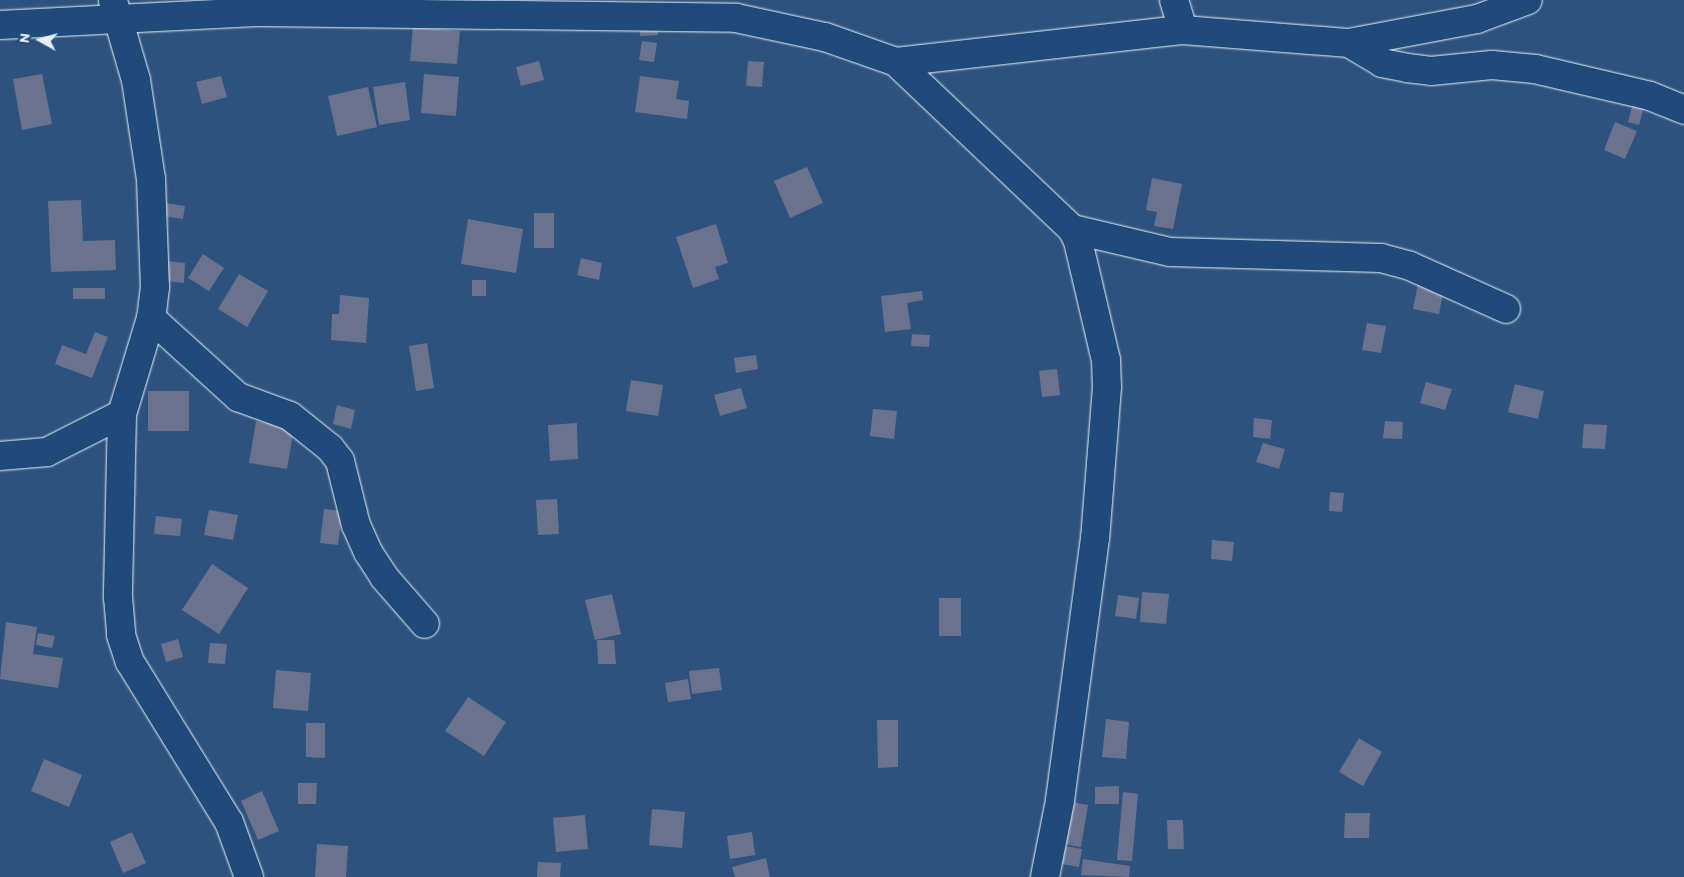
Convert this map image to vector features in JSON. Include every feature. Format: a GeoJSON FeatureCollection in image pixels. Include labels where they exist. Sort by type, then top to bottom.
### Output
{"type":"FeatureCollection","features":[{"type":"Feature","properties":{"kind":"street"},"geometry":{"type":"LineString","coordinates":[[1174,0],[1183,30]]}},
{"type":"Feature","properties":{"kind":"street"},"geometry":{"type":"LineString","coordinates":[[896,62],[1183,30],[1348,43],[1477,19],[1528,0]]}},
{"type":"Feature","properties":{"kind":"street"},"geometry":{"type":"LineString","coordinates":[[0,25],[115,9],[736,18],[825,37],[896,62],[1072,229],[1078,242],[1106,360],[1108,387],[1089,587],[1060,801],[1045,877]]}},
{"type":"Feature","properties":{"kind":"street"},"geometry":{"type":"LineString","coordinates":[[115,9],[136,80],[150,179],[155,287],[151,318],[122,414],[118,597],[121,635],[130,662],[229,822],[249,877]]}},
{"type":"Feature","properties":{"kind":"street"},"geometry":{"type":"LineString","coordinates":[[1348,43],[1382,63],[1407,68],[1430,71],[1492,65],[1535,69],[1650,96],[1684,110]]}},
{"type":"Feature","properties":{"kind":"street"},"geometry":{"type":"LineString","coordinates":[[1072,229],[1170,252],[1381,258],[1419,270],[1506,309]]}},
{"type":"Feature","properties":{"kind":"street"},"geometry":{"type":"LineString","coordinates":[[151,318],[238,398],[296,420],[330,448],[340,461],[356,525],[368,552],[384,577],[425,624]]}},
{"type":"Feature","properties":{"kind":"street"},"geometry":{"type":"LineString","coordinates":[[0,456],[47,452],[122,414]]}},
{"type":"Feature","properties":{"kind":"building"},"geometry":{"type":"Polygon","coordinates":[[[640,20],[658,20],[658,35],[640,36],[640,20]]]}},
{"type":"Feature","properties":{"kind":"building"},"geometry":{"type":"Polygon","coordinates":[[[413,27],[460,31],[457,64],[410,61],[413,27]]]}},
{"type":"Feature","properties":{"kind":"building"},"geometry":{"type":"Polygon","coordinates":[[[642,41],[657,43],[654,62],[639,60],[642,41]]]}},
{"type":"Feature","properties":{"kind":"building"},"geometry":{"type":"Polygon","coordinates":[[[539,61],[544,80],[521,86],[516,67],[539,61]]]}},
{"type":"Feature","properties":{"kind":"building"},"geometry":{"type":"Polygon","coordinates":[[[748,61],[764,62],[762,87],[746,86],[748,61]]]}},
{"type":"Feature","properties":{"kind":"building"},"geometry":{"type":"Polygon","coordinates":[[[42,74],[52,124],[22,130],[13,79],[42,74]]]}},
{"type":"Feature","properties":{"kind":"building"},"geometry":{"type":"Polygon","coordinates":[[[424,74],[459,77],[456,116],[421,113],[424,74]]]}},
{"type":"Feature","properties":{"kind":"building"},"geometry":{"type":"Polygon","coordinates":[[[221,76],[227,97],[202,104],[196,82],[221,76]]]}},
{"type":"Feature","properties":{"kind":"building"},"geometry":{"type":"Polygon","coordinates":[[[640,76],[679,81],[676,99],[689,101],[687,119],[635,112],[640,76]]]}},
{"type":"Feature","properties":{"kind":"building"},"geometry":{"type":"Polygon","coordinates":[[[405,82],[410,120],[379,125],[373,87],[405,82]]]}},
{"type":"Feature","properties":{"kind":"building"},"geometry":{"type":"Polygon","coordinates":[[[368,87],[377,127],[337,136],[328,96],[368,87]]]}},
{"type":"Feature","properties":{"kind":"building"},"geometry":{"type":"Polygon","coordinates":[[[1633,103],[1644,107],[1639,125],[1628,122],[1633,103]]]}},
{"type":"Feature","properties":{"kind":"building"},"geometry":{"type":"Polygon","coordinates":[[[1615,122],[1637,131],[1625,159],[1604,150],[1615,122]]]}},
{"type":"Feature","properties":{"kind":"building"},"geometry":{"type":"Polygon","coordinates":[[[807,167],[823,203],[790,218],[774,181],[807,167]]]}},
{"type":"Feature","properties":{"kind":"building"},"geometry":{"type":"Polygon","coordinates":[[[1152,178],[1182,184],[1173,229],[1154,226],[1157,212],[1146,210],[1152,178]]]}},
{"type":"Feature","properties":{"kind":"building"},"geometry":{"type":"Polygon","coordinates":[[[81,200],[83,241],[115,240],[116,270],[51,272],[48,201],[81,200]]]}},
{"type":"Feature","properties":{"kind":"building"},"geometry":{"type":"Polygon","coordinates":[[[166,203],[185,206],[183,219],[163,216],[166,203]]]}},
{"type":"Feature","properties":{"kind":"building"},"geometry":{"type":"Polygon","coordinates":[[[534,213],[554,213],[554,248],[534,248],[534,213]]]}},
{"type":"Feature","properties":{"kind":"building"},"geometry":{"type":"Polygon","coordinates":[[[468,219],[523,229],[516,273],[461,264],[468,219]]]}},
{"type":"Feature","properties":{"kind":"building"},"geometry":{"type":"Polygon","coordinates":[[[716,224],[728,263],[715,267],[719,279],[693,288],[676,237],[716,224]]]}},
{"type":"Feature","properties":{"kind":"building"},"geometry":{"type":"Polygon","coordinates":[[[203,254],[224,268],[209,291],[188,278],[203,254]]]}},
{"type":"Feature","properties":{"kind":"building"},"geometry":{"type":"Polygon","coordinates":[[[581,258],[602,263],[599,280],[577,275],[581,258]]]}},
{"type":"Feature","properties":{"kind":"building"},"geometry":{"type":"Polygon","coordinates":[[[167,261],[185,263],[184,283],[165,281],[167,261]]]}},
{"type":"Feature","properties":{"kind":"building"},"geometry":{"type":"Polygon","coordinates":[[[239,274],[268,291],[247,327],[218,309],[239,274]]]}},
{"type":"Feature","properties":{"kind":"building"},"geometry":{"type":"Polygon","coordinates":[[[472,280],[486,280],[486,296],[472,296],[472,280]]]}},
{"type":"Feature","properties":{"kind":"building"},"geometry":{"type":"Polygon","coordinates":[[[1418,283],[1444,288],[1439,314],[1413,309],[1418,283]]]}},
{"type":"Feature","properties":{"kind":"building"},"geometry":{"type":"Polygon","coordinates":[[[73,288],[105,288],[105,299],[73,299],[73,288]]]}},
{"type":"Feature","properties":{"kind":"building"},"geometry":{"type":"Polygon","coordinates":[[[922,291],[923,300],[907,303],[911,329],[885,332],[881,296],[922,291]]]}},
{"type":"Feature","properties":{"kind":"building"},"geometry":{"type":"Polygon","coordinates":[[[340,295],[369,298],[366,343],[331,340],[332,314],[339,314],[340,295]]]}},
{"type":"Feature","properties":{"kind":"building"},"geometry":{"type":"Polygon","coordinates":[[[1367,323],[1386,326],[1381,353],[1362,350],[1367,323]]]}},
{"type":"Feature","properties":{"kind":"building"},"geometry":{"type":"Polygon","coordinates":[[[95,332],[108,337],[92,378],[55,364],[62,345],[86,354],[95,332]]]}},
{"type":"Feature","properties":{"kind":"building"},"geometry":{"type":"Polygon","coordinates":[[[912,334],[930,335],[929,347],[911,346],[912,334]]]}},
{"type":"Feature","properties":{"kind":"building"},"geometry":{"type":"Polygon","coordinates":[[[427,343],[434,388],[416,391],[409,346],[427,343]]]}},
{"type":"Feature","properties":{"kind":"building"},"geometry":{"type":"Polygon","coordinates":[[[756,355],[758,369],[736,373],[734,358],[756,355]]]}},
{"type":"Feature","properties":{"kind":"building"},"geometry":{"type":"Polygon","coordinates":[[[1057,369],[1060,395],[1042,397],[1039,371],[1057,369]]]}},
{"type":"Feature","properties":{"kind":"building"},"geometry":{"type":"Polygon","coordinates":[[[631,380],[663,385],[658,416],[626,411],[631,380]]]}},
{"type":"Feature","properties":{"kind":"building"},"geometry":{"type":"Polygon","coordinates":[[[1426,382],[1452,389],[1445,410],[1420,403],[1426,382]]]}},
{"type":"Feature","properties":{"kind":"building"},"geometry":{"type":"Polygon","coordinates":[[[1515,384],[1544,391],[1538,419],[1508,412],[1515,384]]]}},
{"type":"Feature","properties":{"kind":"building"},"geometry":{"type":"Polygon","coordinates":[[[741,388],[747,408],[720,416],[714,395],[741,388]]]}},
{"type":"Feature","properties":{"kind":"building"},"geometry":{"type":"Polygon","coordinates":[[[148,391],[189,391],[189,431],[148,431],[148,391]]]}},
{"type":"Feature","properties":{"kind":"building"},"geometry":{"type":"Polygon","coordinates":[[[337,405],[355,410],[351,429],[333,424],[337,405]]]}},
{"type":"Feature","properties":{"kind":"building"},"geometry":{"type":"Polygon","coordinates":[[[873,409],[897,411],[894,439],[870,436],[873,409]]]}},
{"type":"Feature","properties":{"kind":"building"},"geometry":{"type":"Polygon","coordinates":[[[1254,418],[1272,420],[1270,439],[1253,437],[1254,418]]]}},
{"type":"Feature","properties":{"kind":"building"},"geometry":{"type":"Polygon","coordinates":[[[256,421],[294,428],[287,469],[249,463],[256,421]]]}},
{"type":"Feature","properties":{"kind":"building"},"geometry":{"type":"Polygon","coordinates":[[[1385,421],[1403,422],[1402,439],[1383,438],[1385,421]]]}},
{"type":"Feature","properties":{"kind":"building"},"geometry":{"type":"Polygon","coordinates":[[[577,423],[578,459],[550,461],[548,425],[577,423]]]}},
{"type":"Feature","properties":{"kind":"building"},"geometry":{"type":"Polygon","coordinates":[[[1584,424],[1607,425],[1605,449],[1582,448],[1584,424]]]}},
{"type":"Feature","properties":{"kind":"building"},"geometry":{"type":"Polygon","coordinates":[[[1263,443],[1285,449],[1279,469],[1256,462],[1263,443]]]}},
{"type":"Feature","properties":{"kind":"building"},"geometry":{"type":"Polygon","coordinates":[[[1330,492],[1344,493],[1342,512],[1329,511],[1330,492]]]}},
{"type":"Feature","properties":{"kind":"building"},"geometry":{"type":"Polygon","coordinates":[[[557,499],[559,534],[538,535],[536,500],[557,499]]]}},
{"type":"Feature","properties":{"kind":"building"},"geometry":{"type":"Polygon","coordinates":[[[324,509],[342,511],[338,545],[320,543],[324,509]]]}},
{"type":"Feature","properties":{"kind":"building"},"geometry":{"type":"Polygon","coordinates":[[[209,510],[238,515],[233,540],[204,535],[209,510]]]}},
{"type":"Feature","properties":{"kind":"building"},"geometry":{"type":"Polygon","coordinates":[[[156,516],[182,519],[180,536],[154,534],[156,516]]]}},
{"type":"Feature","properties":{"kind":"building"},"geometry":{"type":"Polygon","coordinates":[[[1212,540],[1234,542],[1232,561],[1211,559],[1212,540]]]}},
{"type":"Feature","properties":{"kind":"building"},"geometry":{"type":"Polygon","coordinates":[[[212,564],[248,588],[219,634],[182,610],[212,564]]]}},
{"type":"Feature","properties":{"kind":"building"},"geometry":{"type":"Polygon","coordinates":[[[1142,592],[1169,594],[1166,624],[1140,622],[1142,592]]]}},
{"type":"Feature","properties":{"kind":"building"},"geometry":{"type":"Polygon","coordinates":[[[612,594],[621,634],[595,640],[585,600],[612,594]]]}},
{"type":"Feature","properties":{"kind":"building"},"geometry":{"type":"Polygon","coordinates":[[[1118,595],[1139,598],[1136,619],[1115,616],[1118,595]]]}},
{"type":"Feature","properties":{"kind":"building"},"geometry":{"type":"Polygon","coordinates":[[[939,598],[961,598],[961,636],[939,636],[939,598]]]}},
{"type":"Feature","properties":{"kind":"building"},"geometry":{"type":"Polygon","coordinates":[[[6,622],[37,627],[33,654],[63,658],[58,688],[0,679],[6,622]]]}},
{"type":"Feature","properties":{"kind":"building"},"geometry":{"type":"Polygon","coordinates":[[[38,633],[55,636],[52,648],[36,645],[38,633]]]}},
{"type":"Feature","properties":{"kind":"building"},"geometry":{"type":"Polygon","coordinates":[[[178,639],[183,657],[166,662],[161,644],[178,639]]]}},
{"type":"Feature","properties":{"kind":"building"},"geometry":{"type":"Polygon","coordinates":[[[597,640],[614,640],[616,664],[598,664],[597,640]]]}},
{"type":"Feature","properties":{"kind":"building"},"geometry":{"type":"Polygon","coordinates":[[[210,643],[227,644],[225,664],[208,663],[210,643]]]}},
{"type":"Feature","properties":{"kind":"building"},"geometry":{"type":"Polygon","coordinates":[[[719,668],[722,690],[692,694],[689,671],[719,668]]]}},
{"type":"Feature","properties":{"kind":"building"},"geometry":{"type":"Polygon","coordinates":[[[276,670],[311,673],[308,711],[273,708],[276,670]]]}},
{"type":"Feature","properties":{"kind":"building"},"geometry":{"type":"Polygon","coordinates":[[[688,679],[691,699],[668,702],[665,683],[688,679]]]}},
{"type":"Feature","properties":{"kind":"building"},"geometry":{"type":"Polygon","coordinates":[[[468,697],[506,722],[484,756],[445,731],[468,697]]]}},
{"type":"Feature","properties":{"kind":"building"},"geometry":{"type":"Polygon","coordinates":[[[1106,719],[1129,722],[1126,759],[1102,757],[1106,719]]]}},
{"type":"Feature","properties":{"kind":"building"},"geometry":{"type":"Polygon","coordinates":[[[877,720],[898,720],[898,767],[878,768],[877,720]]]}},
{"type":"Feature","properties":{"kind":"building"},"geometry":{"type":"Polygon","coordinates":[[[306,723],[325,723],[325,758],[306,757],[306,723]]]}},
{"type":"Feature","properties":{"kind":"building"},"geometry":{"type":"Polygon","coordinates":[[[1359,738],[1382,752],[1363,786],[1339,772],[1359,738]]]}},
{"type":"Feature","properties":{"kind":"building"},"geometry":{"type":"Polygon","coordinates":[[[44,759],[82,775],[69,807],[31,791],[44,759]]]}},
{"type":"Feature","properties":{"kind":"building"},"geometry":{"type":"Polygon","coordinates":[[[298,783],[317,783],[316,804],[298,804],[298,783]]]}},
{"type":"Feature","properties":{"kind":"building"},"geometry":{"type":"Polygon","coordinates":[[[1119,786],[1119,804],[1095,804],[1095,787],[1119,786]]]}},
{"type":"Feature","properties":{"kind":"building"},"geometry":{"type":"Polygon","coordinates":[[[262,791],[279,831],[258,840],[241,801],[262,791]]]}},
{"type":"Feature","properties":{"kind":"building"},"geometry":{"type":"Polygon","coordinates":[[[1123,792],[1138,794],[1132,861],[1117,860],[1123,792]]]}},
{"type":"Feature","properties":{"kind":"building"},"geometry":{"type":"Polygon","coordinates":[[[1071,802],[1088,805],[1081,847],[1064,844],[1071,802]]]}},
{"type":"Feature","properties":{"kind":"building"},"geometry":{"type":"Polygon","coordinates":[[[652,809],[685,812],[682,848],[649,845],[652,809]]]}},
{"type":"Feature","properties":{"kind":"building"},"geometry":{"type":"Polygon","coordinates":[[[1345,813],[1370,813],[1369,838],[1344,838],[1345,813]]]}},
{"type":"Feature","properties":{"kind":"building"},"geometry":{"type":"Polygon","coordinates":[[[585,815],[588,849],[556,852],[553,818],[585,815]]]}},
{"type":"Feature","properties":{"kind":"building"},"geometry":{"type":"Polygon","coordinates":[[[1167,820],[1183,820],[1184,849],[1168,849],[1167,820]]]}},
{"type":"Feature","properties":{"kind":"building"},"geometry":{"type":"Polygon","coordinates":[[[132,832],[146,863],[123,873],[110,842],[132,832]]]}},
{"type":"Feature","properties":{"kind":"building"},"geometry":{"type":"Polygon","coordinates":[[[752,832],[755,855],[730,859],[727,836],[752,832]]]}},
{"type":"Feature","properties":{"kind":"building"},"geometry":{"type":"Polygon","coordinates":[[[317,844],[348,846],[346,877],[315,877],[317,844]]]}},
{"type":"Feature","properties":{"kind":"building"},"geometry":{"type":"Polygon","coordinates":[[[1065,846],[1082,849],[1079,867],[1062,864],[1065,846]]]}},
{"type":"Feature","properties":{"kind":"building"},"geometry":{"type":"Polygon","coordinates":[[[766,858],[770,877],[735,877],[732,867],[766,858]]]}},
{"type":"Feature","properties":{"kind":"building"},"geometry":{"type":"Polygon","coordinates":[[[1083,859],[1130,866],[1129,877],[1081,875],[1083,859]]]}},
{"type":"Feature","properties":{"kind":"building"},"geometry":{"type":"Polygon","coordinates":[[[538,862],[561,863],[560,877],[537,877],[538,862]]]}}]}
